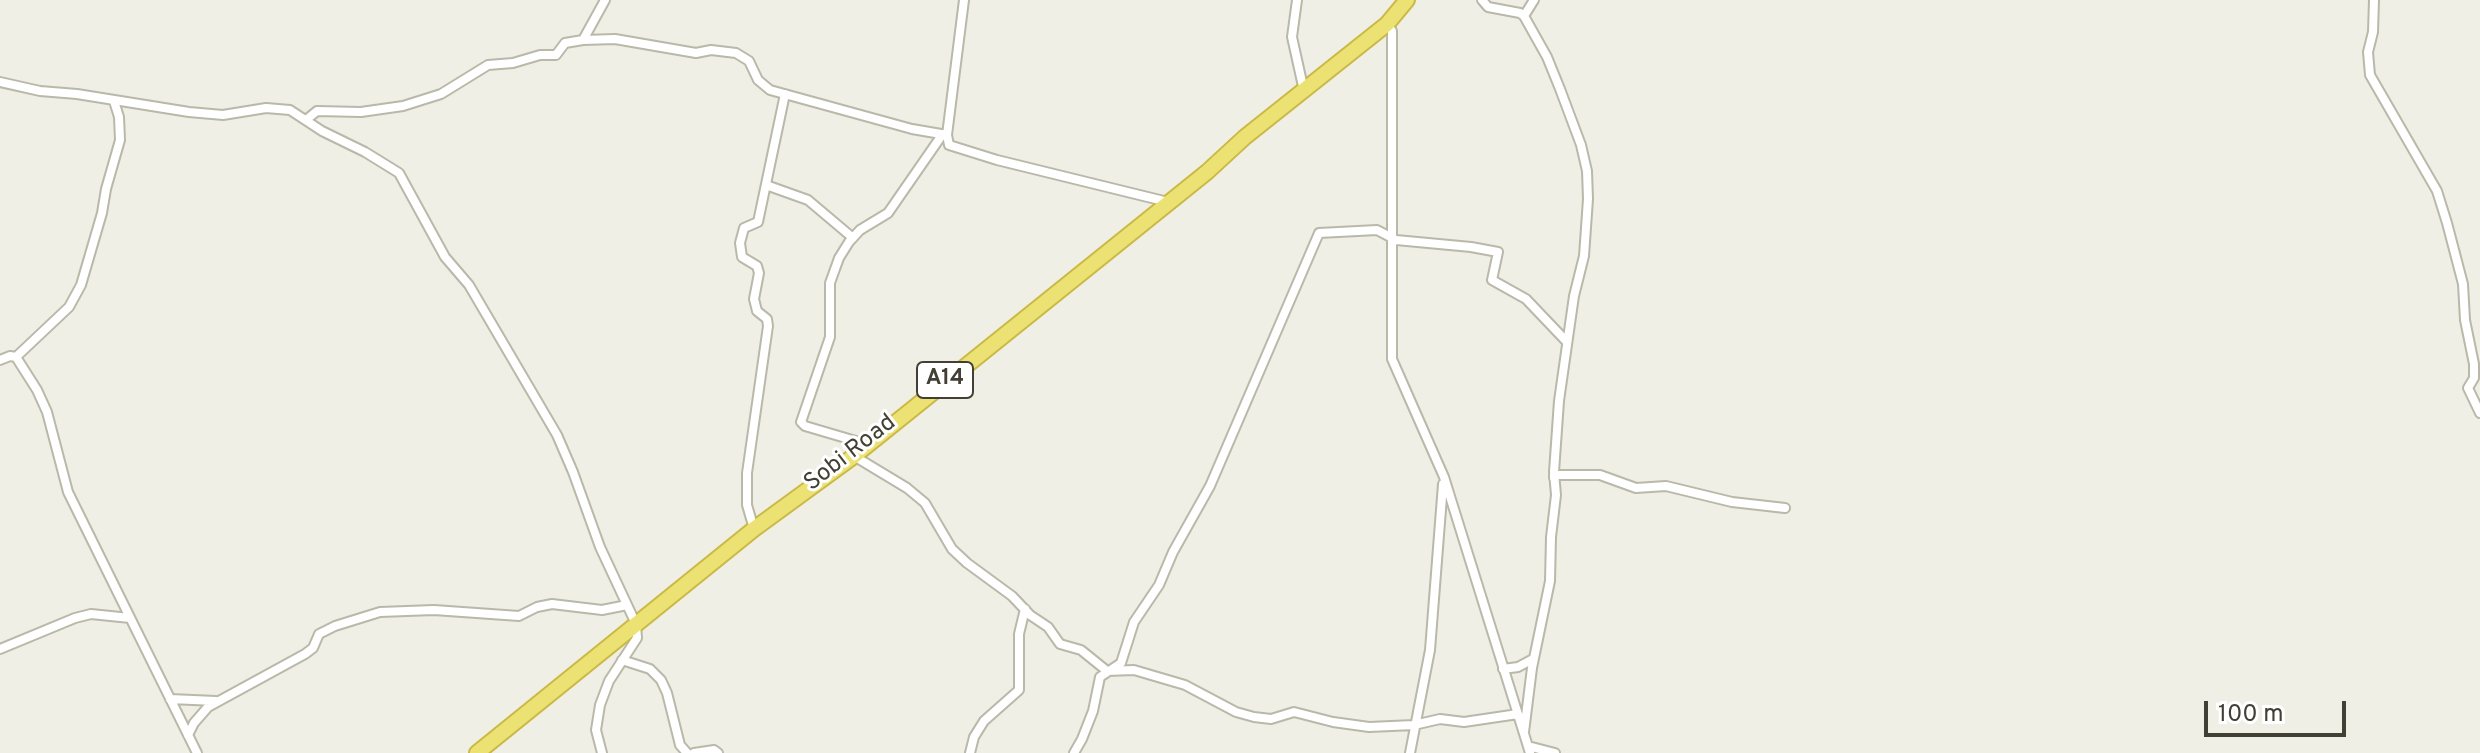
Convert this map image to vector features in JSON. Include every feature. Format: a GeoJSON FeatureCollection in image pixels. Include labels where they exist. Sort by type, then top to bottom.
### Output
{"type":"FeatureCollection","features":[{"type":"Feature","properties":{"kind":"highway","name":"Sobi Road"},"geometry":{"type":"LineString","coordinates":[[477,753],[754,529],[854,456],[1169,202],[1387,24],[1407,0]]}},
{"type":"Feature","properties":{"kind":"street"},"geometry":{"type":"LineString","coordinates":[[583,40],[605,0]]}},
{"type":"Feature","properties":{"kind":"street"},"geometry":{"type":"LineString","coordinates":[[866,444],[805,426],[801,422],[830,337],[830,283],[839,258],[853,238],[860,230],[888,213],[945,135],[964,0]]}},
{"type":"Feature","properties":{"kind":"street"},"geometry":{"type":"LineString","coordinates":[[1297,0],[1292,37],[1304,91]]}},
{"type":"Feature","properties":{"kind":"street"},"geometry":{"type":"LineString","coordinates":[[1482,0],[1488,7],[1524,16],[1556,78],[1581,145],[1587,171],[1584,256],[1567,342],[1554,475],[1550,581],[1534,658],[1524,732]]}},
{"type":"Feature","properties":{"kind":"street"},"geometry":{"type":"LineString","coordinates":[[1524,16],[1534,0]]}},
{"type":"Feature","properties":{"kind":"street"},"geometry":{"type":"LineString","coordinates":[[2374,0],[2373,32],[2368,52],[2370,75],[2437,191],[2463,284],[2465,320],[2474,364],[2474,378],[2468,388],[2480,413]]}},
{"type":"Feature","properties":{"kind":"street"},"geometry":{"type":"LineString","coordinates":[[1387,24],[1392,31],[1392,359],[1444,477],[1529,749],[1555,753]]}},
{"type":"Feature","properties":{"kind":"street"},"geometry":{"type":"LineString","coordinates":[[306,120],[317,111],[361,112],[424,100],[441,94],[488,65],[556,55],[565,43],[615,39],[696,53],[711,50],[736,53],[749,61],[764,87],[945,135]]}},
{"type":"Feature","properties":{"kind":"street"},"geometry":{"type":"LineString","coordinates":[[0,82],[40,91],[223,115],[266,108],[290,110],[399,173],[445,257],[469,285],[557,435],[600,547],[636,624],[637,638],[609,681],[600,705],[596,730],[602,753]]}},
{"type":"Feature","properties":{"kind":"street"},"geometry":{"type":"LineString","coordinates":[[754,529],[747,505],[747,473],[768,326],[767,319],[757,311],[754,299],[759,273],[757,266],[742,257],[740,243],[744,228],[758,222],[785,94]]}},
{"type":"Feature","properties":{"kind":"street"},"geometry":{"type":"LineString","coordinates":[[0,360],[16,357],[69,307],[81,285],[120,140],[119,117],[114,101]]}},
{"type":"Feature","properties":{"kind":"street"},"geometry":{"type":"LineString","coordinates":[[945,135],[949,145],[970,152],[1169,202]]}},
{"type":"Feature","properties":{"kind":"street"},"geometry":{"type":"LineString","coordinates":[[766,185],[808,200],[853,238]]}},
{"type":"Feature","properties":{"kind":"street"},"geometry":{"type":"LineString","coordinates":[[1074,753],[1093,711],[1100,677],[1121,663],[1134,622],[1159,585],[1173,552],[1210,486],[1319,233],[1377,230],[1396,240],[1498,252],[1492,280],[1526,299],[1567,342]]}},
{"type":"Feature","properties":{"kind":"street"},"geometry":{"type":"LineString","coordinates":[[16,357],[47,412],[68,492],[197,753]]}},
{"type":"Feature","properties":{"kind":"street"},"geometry":{"type":"LineString","coordinates":[[854,456],[925,503],[952,549],[967,563],[1048,627],[1060,644],[1081,650],[1107,671],[1134,670],[1185,685],[1236,712],[1271,719],[1294,712],[1360,726],[1414,725],[1440,719],[1464,722],[1518,714]]}},
{"type":"Feature","properties":{"kind":"street"},"geometry":{"type":"LineString","coordinates":[[1554,475],[1600,475],[1636,488],[1666,486],[1718,499],[1785,508]]}},
{"type":"Feature","properties":{"kind":"street"},"geometry":{"type":"LineString","coordinates":[[1410,753],[1430,650],[1444,477]]}},
{"type":"Feature","properties":{"kind":"street"},"geometry":{"type":"LineString","coordinates":[[188,735],[201,714],[217,701],[305,654],[313,648],[319,634],[380,612],[434,610],[519,616],[552,604],[602,610],[627,605]]}},
{"type":"Feature","properties":{"kind":"street"},"geometry":{"type":"LineString","coordinates":[[970,753],[974,737],[984,721],[1019,690],[1019,634],[1025,609]]}},
{"type":"Feature","properties":{"kind":"street"},"geometry":{"type":"LineString","coordinates":[[0,649],[91,614],[130,618]]}},
{"type":"Feature","properties":{"kind":"street"},"geometry":{"type":"LineString","coordinates":[[1503,669],[1534,658]]}},
{"type":"Feature","properties":{"kind":"street"},"geometry":{"type":"LineString","coordinates":[[622,660],[650,669],[661,680],[680,745],[687,753]]}},
{"type":"Feature","properties":{"kind":"street"},"geometry":{"type":"LineString","coordinates":[[170,699],[217,701]]}},
{"type":"Feature","properties":{"kind":"street"},"geometry":{"type":"LineString","coordinates":[[694,753],[714,750],[718,753]]}}]}
